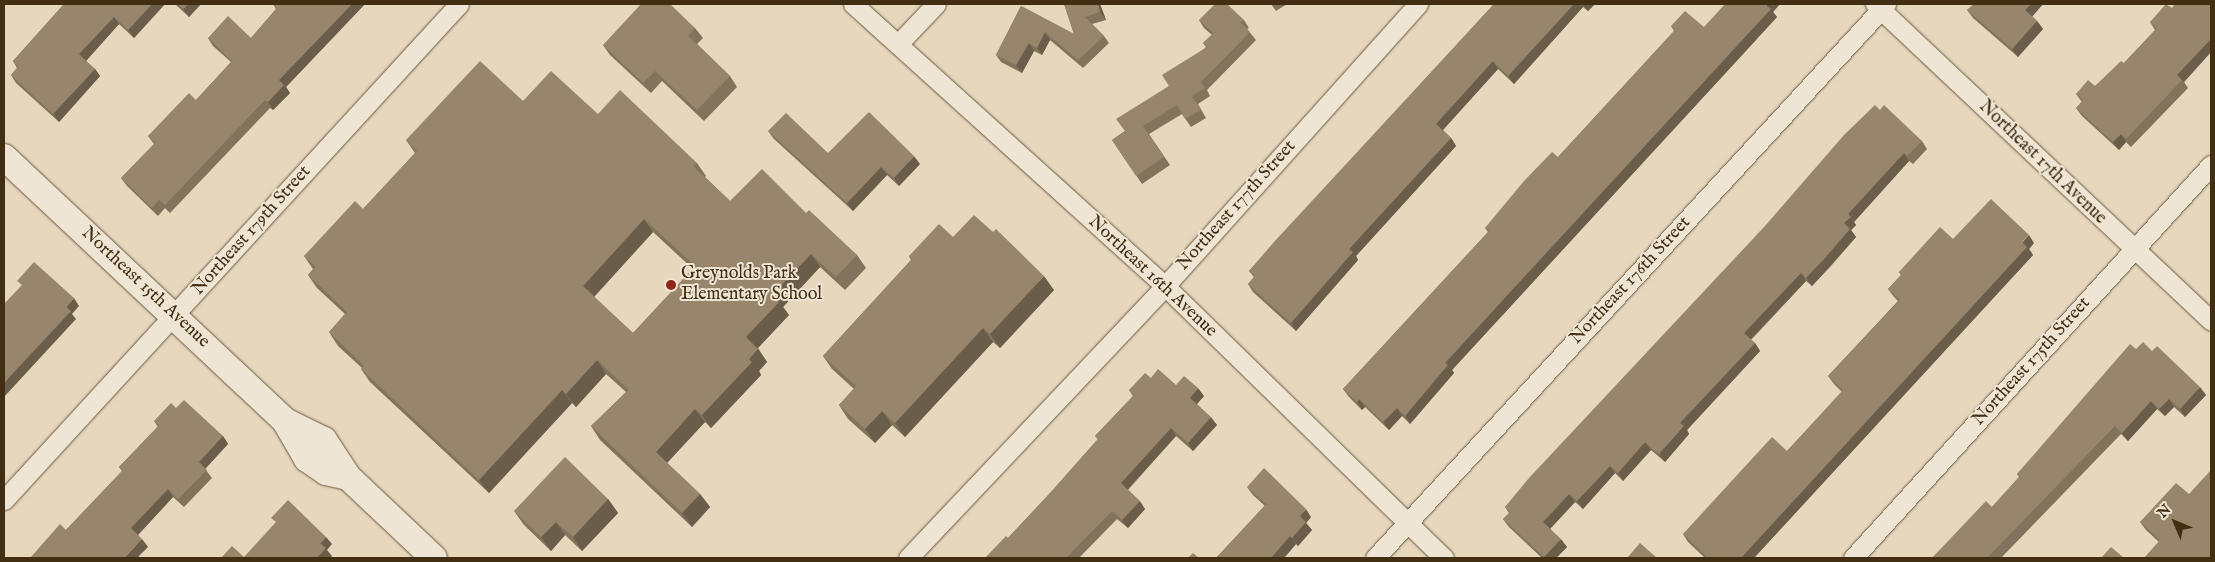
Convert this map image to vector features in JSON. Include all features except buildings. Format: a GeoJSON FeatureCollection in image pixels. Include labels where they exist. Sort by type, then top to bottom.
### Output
{"type":"FeatureCollection","features":[{"type":"Feature","properties":{"kind":"street","name":"Northeast 179th Street"},"geometry":{"type":"LineString","coordinates":[[4,500],[175,316],[459,4]]}},
{"type":"Feature","properties":{"kind":"street","name":"Northeast 16th Avenue"},"geometry":{"type":"LineString","coordinates":[[853,4],[1165,286],[1406,524],[1444,558]]}},
{"type":"Feature","properties":{"kind":"street"},"geometry":{"type":"LineString","coordinates":[[898,44],[936,4]]}},
{"type":"Feature","properties":{"kind":"street","name":"Northeast 177th Street"},"geometry":{"type":"LineString","coordinates":[[908,558],[1165,286],[1418,4]]}},
{"type":"Feature","properties":{"kind":"street","name":"Northeast 17th Avenue"},"geometry":{"type":"LineString","coordinates":[[1881,6],[2134,251],[2211,321]]}},
{"type":"Feature","properties":{"kind":"street","name":"Northeast 176th Street"},"geometry":{"type":"LineString","coordinates":[[1375,558],[1881,6]]}},
{"type":"Feature","properties":{"kind":"street","name":"Northeast 15th Avenue"},"geometry":{"type":"LineString","coordinates":[[4,157],[285,421],[307,459],[326,472],[348,477],[434,558]]}},
{"type":"Feature","properties":{"kind":"street","name":"Northeast 175th Street"},"geometry":{"type":"LineString","coordinates":[[1853,558],[2211,165]]}},
{"type":"Feature","properties":{"kind":"place","name":"Greynolds Park Elementary School"},"geometry":{"type":"Point","coordinates":[671,285]}}]}
